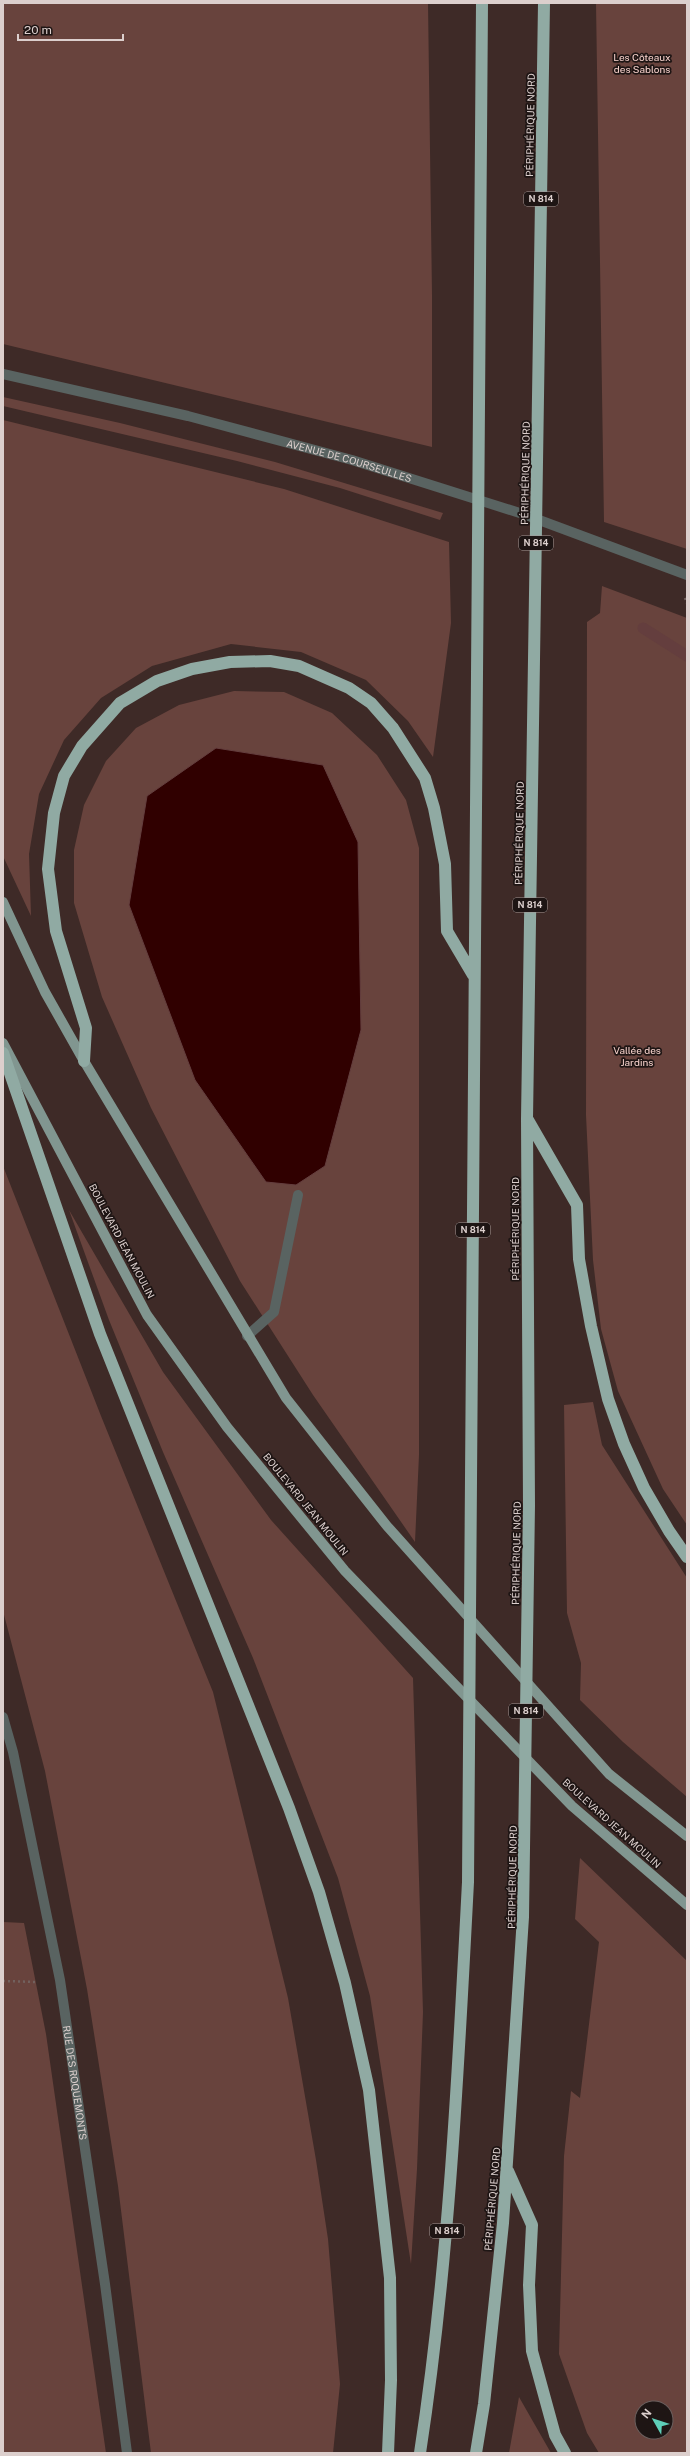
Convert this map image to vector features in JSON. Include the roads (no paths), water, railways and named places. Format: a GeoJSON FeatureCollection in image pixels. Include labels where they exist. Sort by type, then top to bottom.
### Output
{"type":"FeatureCollection","features":[{"type":"Feature","properties":{"kind":"highway","name":"N 814"},"geometry":{"type":"LineString","coordinates":[[420,2453],[431,2384],[451,2193],[468,1882],[482,3]]}},
{"type":"Feature","properties":{"kind":"highway","name":"PÉRIPHÉRIQUE NORD"},"geometry":{"type":"LineString","coordinates":[[476,2453],[484,2404],[507,2168],[523,1918],[529,1505],[527,1119],[544,3]]}},
{"type":"Feature","properties":{"kind":"highway"},"geometry":{"type":"LineString","coordinates":[[84,1061],[86,1028],[56,931],[48,869],[54,813],[64,776],[82,746],[120,703],[157,681],[192,669],[236,662],[270,661],[299,666],[348,688],[371,703],[393,728],[425,778],[434,808],[445,864],[447,931],[474,976]]}},
{"type":"Feature","properties":{"kind":"highway"},"geometry":{"type":"LineString","coordinates":[[3,1053],[100,1334],[289,1808],[319,1892],[345,1983],[369,2090],[390,2278],[388,2453]]}},
{"type":"Feature","properties":{"kind":"highway"},"geometry":{"type":"LineString","coordinates":[[527,1119],[577,1205],[579,1259],[591,1326],[608,1399],[624,1444],[644,1488],[668,1531],[687,1557]]}},
{"type":"Feature","properties":{"kind":"highway"},"geometry":{"type":"LineString","coordinates":[[507,2168],[532,2225],[529,2285],[532,2351],[555,2434],[565,2453]]}},
{"type":"Feature","properties":{"kind":"main road"},"geometry":{"type":"LineString","coordinates":[[3,902],[45,992],[84,1061],[205,1266],[286,1398],[387,1526],[609,1774],[687,1836]]}},
{"type":"Feature","properties":{"kind":"main road","name":"BOULEVARD JEAN MOULIN"},"geometry":{"type":"LineString","coordinates":[[3,1043],[147,1315],[227,1427],[362,1588],[572,1806],[687,1905]]}},
{"type":"Feature","properties":{"kind":"street","name":"AVENUE DE COURSEULLES"},"geometry":{"type":"LineString","coordinates":[[3,374],[188,416],[352,460],[523,514],[687,575]]}},
{"type":"Feature","properties":{"kind":"street"},"geometry":{"type":"LineString","coordinates":[[247,1336],[274,1312],[298,1195]]}},
{"type":"Feature","properties":{"kind":"street","name":"RUE DES ROQUEMONTS"},"geometry":{"type":"LineString","coordinates":[[3,1716],[13,1752],[60,1980],[105,2284],[127,2453]]}},
{"type":"Feature","properties":{"kind":"waterway"},"geometry":{"type":"LineString","coordinates":[[643,628],[687,656]]}},
{"type":"Feature","properties":{"kind":"park label","name":"Les Côteaux des Sablons"},"geometry":{"type":"Point","coordinates":[642,62]}},
{"type":"Feature","properties":{"kind":"park label","name":"Vallée des Jardins"},"geometry":{"type":"Point","coordinates":[637,1056]}}]}
